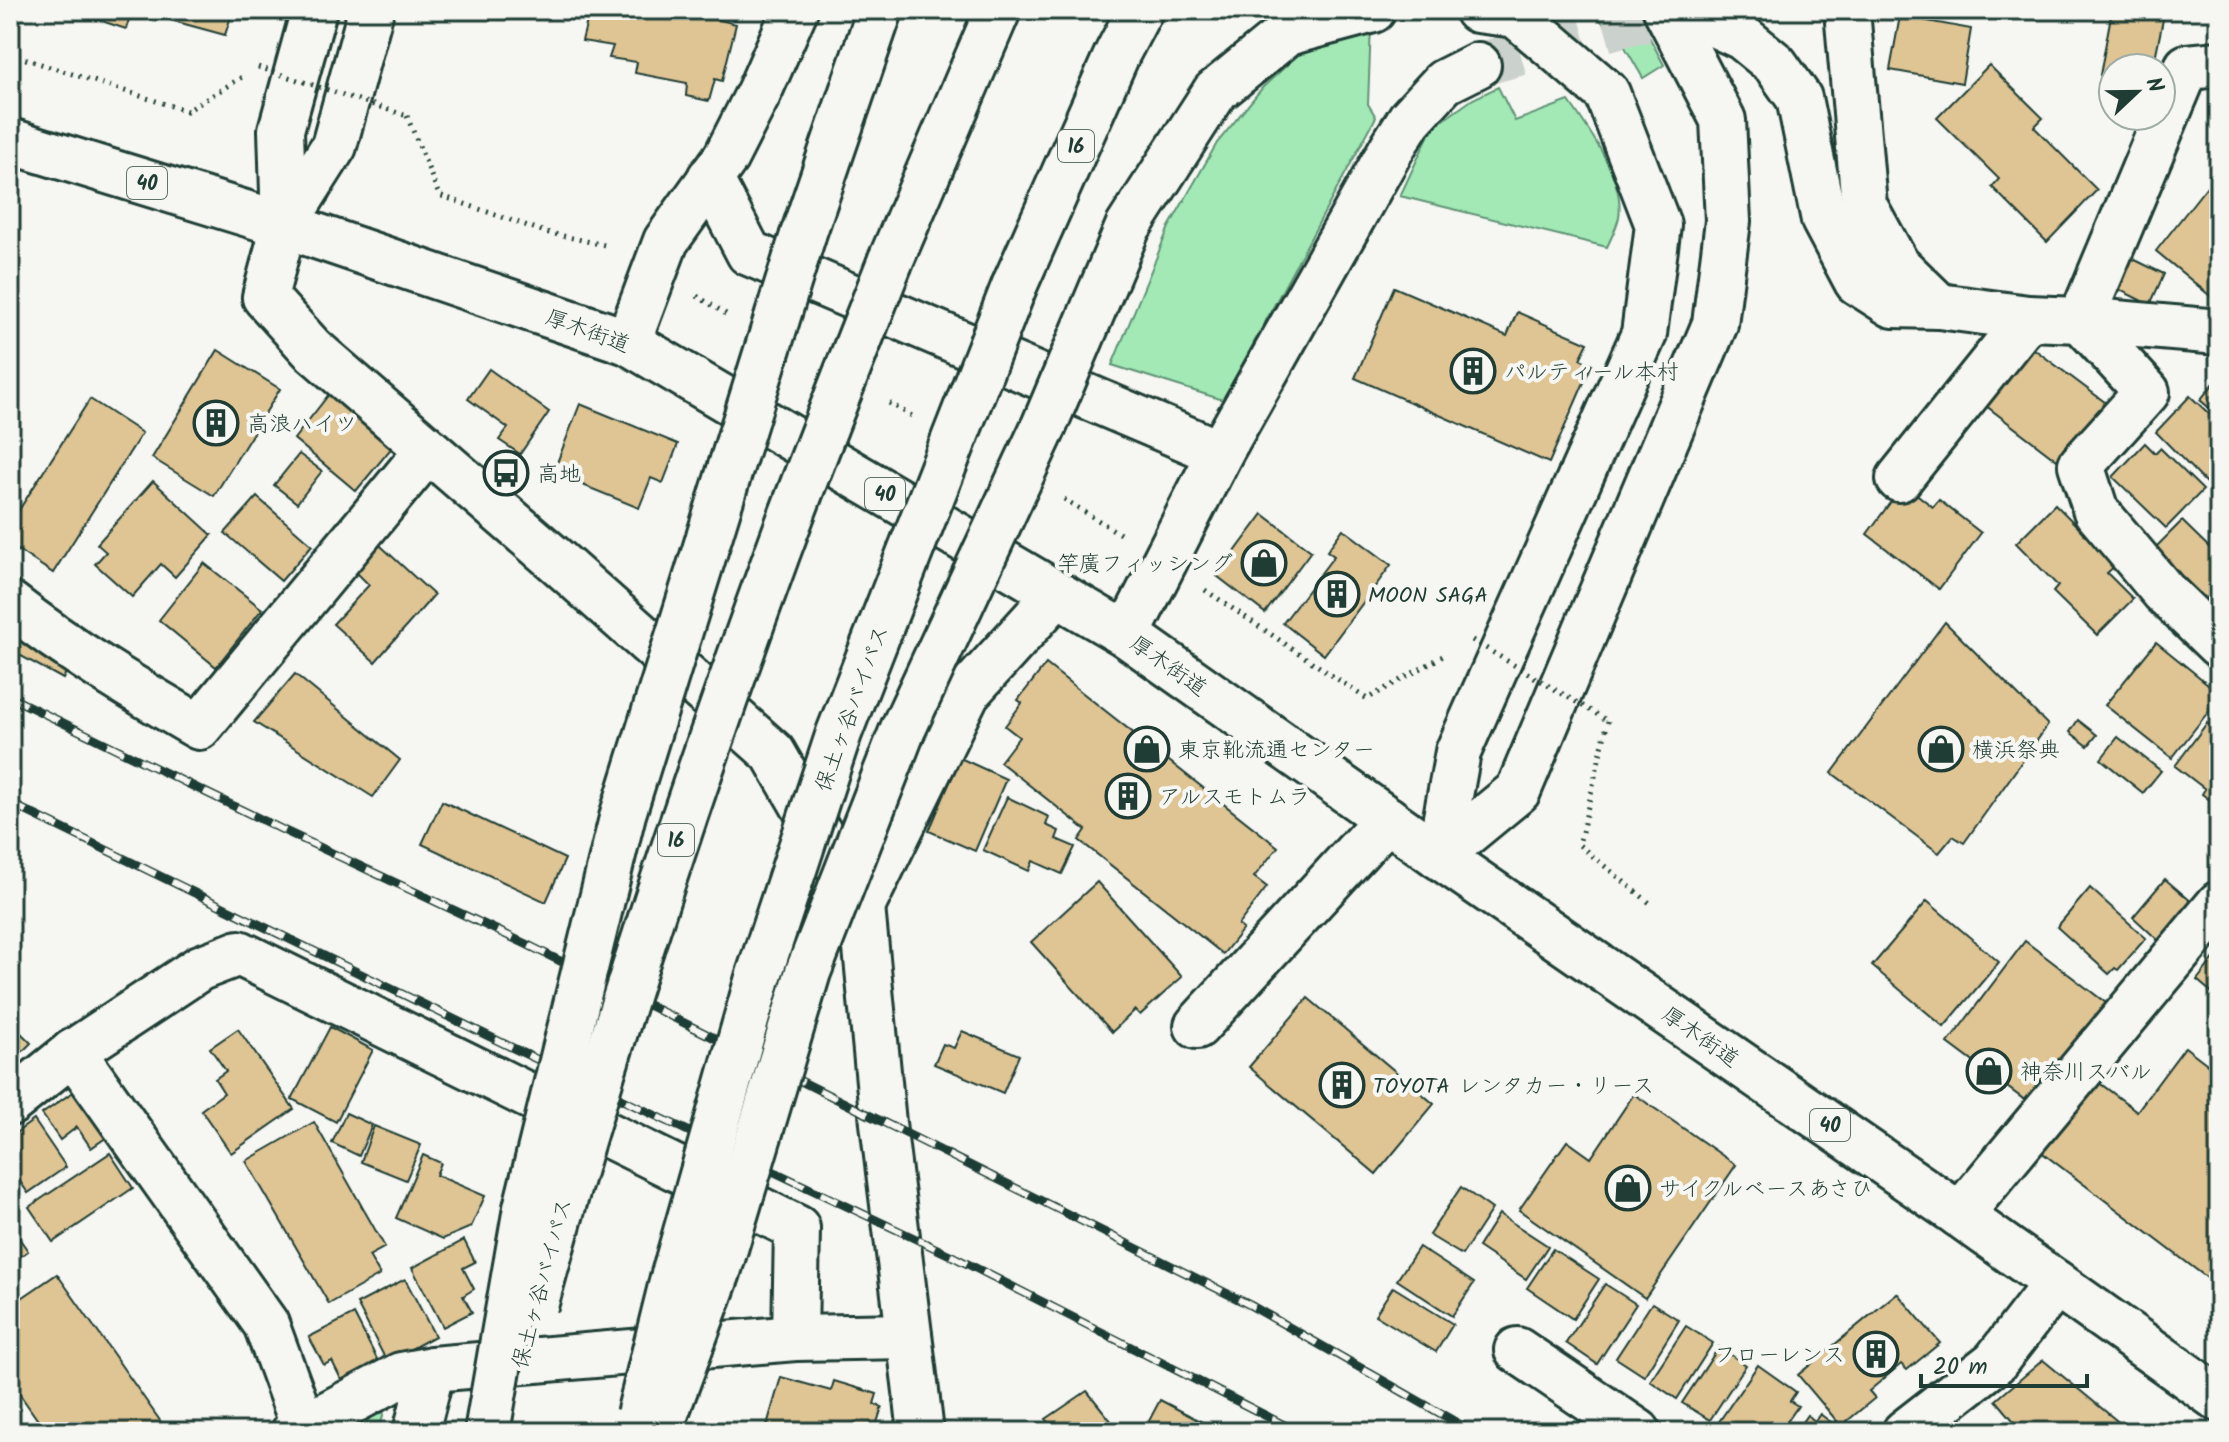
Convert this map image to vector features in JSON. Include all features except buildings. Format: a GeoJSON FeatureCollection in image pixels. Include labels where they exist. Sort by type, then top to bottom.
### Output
{"type":"FeatureCollection","features":[{"type":"Feature","properties":{"kind":"main road"},"geometry":{"type":"LineString","coordinates":[[314,10],[281,130],[284,225],[265,297],[312,349],[773,753],[862,907],[883,1123],[921,1432]]}},
{"type":"Feature","properties":{"kind":"main road"},"geometry":{"type":"LineString","coordinates":[[284,225],[334,146],[371,10]]}},
{"type":"Feature","properties":{"kind":"main road"},"geometry":{"type":"LineString","coordinates":[[628,342],[666,241],[726,157],[795,10]]}},
{"type":"Feature","properties":{"kind":"main road"},"geometry":{"type":"LineString","coordinates":[[487,1432],[526,1208],[623,814],[803,235],[880,10]]}},
{"type":"Feature","properties":{"kind":"main road","name":"保土ヶ谷バイパス"},"geometry":{"type":"LineString","coordinates":[[500,1432],[577,1151],[662,881],[777,553],[890,262],[998,10]]}},
{"type":"Feature","properties":{"kind":"main road","name":"保土ヶ谷バイパス"},"geometry":{"type":"LineString","coordinates":[[635,1432],[673,1278],[767,949],[839,733],[1015,284],[1118,52],[1140,10]]}},
{"type":"Feature","properties":{"kind":"main road"},"geometry":{"type":"LineString","coordinates":[[659,1432],[718,1272],[808,972],[903,729],[1044,426],[1128,227],[1215,92],[1287,33],[1373,10]]}},
{"type":"Feature","properties":{"kind":"main road"},"geometry":{"type":"LineString","coordinates":[[1439,856],[1458,752],[1644,334],[1658,225],[1607,93],[1516,15],[1477,10]]}},
{"type":"Feature","properties":{"kind":"main road"},"geometry":{"type":"LineString","coordinates":[[1439,856],[1518,791],[1715,324],[1728,221],[1723,120],[1666,10]]}},
{"type":"Feature","properties":{"kind":"main road"},"geometry":{"type":"LineString","coordinates":[[1847,10],[1864,205],[1897,265],[1939,306]]}},
{"type":"Feature","properties":{"kind":"main road"},"geometry":{"type":"LineString","coordinates":[[1716,25],[1742,37],[1775,64],[1799,98],[1824,220],[1857,282],[1893,305],[1939,306],[2028,318],[2219,332]]}},
{"type":"Feature","properties":{"kind":"main road"},"geometry":{"type":"LineString","coordinates":[[2081,320],[2187,67],[2219,64]]}},
{"type":"Feature","properties":{"kind":"main road"},"geometry":{"type":"LineString","coordinates":[[1127,635],[1220,453],[1410,119],[1444,82],[1478,65]]}},
{"type":"Feature","properties":{"kind":"main road","name":"厚木街道"},"geometry":{"type":"LineString","coordinates":[[10,141],[284,225],[628,342],[1127,635],[2219,1399]]}},
{"type":"Feature","properties":{"kind":"main road"},"geometry":{"type":"LineString","coordinates":[[710,178],[749,253],[1220,453]]}},
{"type":"Feature","properties":{"kind":"main road"},"geometry":{"type":"LineString","coordinates":[[1899,479],[2028,318]]}},
{"type":"Feature","properties":{"kind":"main road"},"geometry":{"type":"LineString","coordinates":[[2081,320],[2147,392],[2081,465],[2096,511],[2164,592],[2219,645]]}},
{"type":"Feature","properties":{"kind":"main road"},"geometry":{"type":"LineString","coordinates":[[10,604],[111,675],[199,727],[428,450]]}},
{"type":"Feature","properties":{"kind":"main road"},"geometry":{"type":"LineString","coordinates":[[862,907],[967,693],[1056,595]]}},
{"type":"Feature","properties":{"kind":"main road"},"geometry":{"type":"LineString","coordinates":[[1197,1026],[1387,819]]}},
{"type":"Feature","properties":{"kind":"main road"},"geometry":{"type":"LineString","coordinates":[[1960,1215],[2219,904]]}},
{"type":"Feature","properties":{"kind":"main road"},"geometry":{"type":"LineString","coordinates":[[10,1103],[73,1052],[200,968],[239,953],[797,1228],[795,1338]]}},
{"type":"Feature","properties":{"kind":"main road"},"geometry":{"type":"LineString","coordinates":[[73,1052],[266,1324],[298,1429],[401,1375],[432,1369],[795,1338],[909,1336]]}},
{"type":"Feature","properties":{"kind":"main road"},"geometry":{"type":"LineString","coordinates":[[1905,1432],[1995,1362],[2056,1283]]}},
{"type":"Feature","properties":{"kind":"main road"},"geometry":{"type":"LineString","coordinates":[[1517,1350],[1638,1432]]}},
{"type":"Feature","properties":{"kind":"main road"},"geometry":{"type":"LineString","coordinates":[[416,1432],[432,1369]]}},
{"type":"Feature","properties":{"kind":"path"},"geometry":{"type":"LineString","coordinates":[[10,54],[187,111],[258,67],[392,111],[407,116],[439,195],[545,232]]}},
{"type":"Feature","properties":{"kind":"path"},"geometry":{"type":"LineString","coordinates":[[1165,562],[1367,699],[1446,655]]}},
{"type":"Feature","properties":{"kind":"path"},"geometry":{"type":"LineString","coordinates":[[1459,647],[1472,640],[1608,721],[1579,845],[1651,904]]}},
{"type":"Feature","properties":{"kind":"green space"},"geometry":{"type":"Polygon","coordinates":[[[1591,10],[1635,10],[1664,65],[1643,78],[1625,47],[1591,10]]]}},
{"type":"Feature","properties":{"kind":"green space"},"geometry":{"type":"Polygon","coordinates":[[[1371,25],[1368,104],[1376,117],[1223,400],[1112,365],[1169,227],[1217,143],[1263,87],[1298,55],[1371,25]]]}},
{"type":"Feature","properties":{"kind":"green space"},"geometry":{"type":"Polygon","coordinates":[[[1498,87],[1515,121],[1569,101],[1604,156],[1617,187],[1619,217],[1607,247],[1400,196],[1432,128],[1473,99],[1498,87]]]}},
{"type":"Feature","properties":{"kind":"green space"},"geometry":{"type":"Polygon","coordinates":[[[385,1407],[379,1432],[350,1432],[385,1407]]]}},
{"type":"Feature","properties":{"kind":"tunnel"},"geometry":{"type":"LineString","coordinates":[[1478,65],[1633,22],[1679,17],[1705,23]]}},
{"type":"Feature","properties":{"kind":"railway"},"geometry":{"type":"LineString","coordinates":[[10,697],[528,945],[1250,1305],[1473,1432]]}},
{"type":"Feature","properties":{"kind":"railway"},"geometry":{"type":"LineString","coordinates":[[10,803],[513,1048],[952,1256],[1298,1432]]}},
{"type":"Feature","properties":{"kind":"place","name":"パルティール本村"},"geometry":{"type":"Point","coordinates":[1473,371]}},
{"type":"Feature","properties":{"kind":"place","name":"高浪ハイツ"},"geometry":{"type":"Point","coordinates":[216,423]}},
{"type":"Feature","properties":{"kind":"place","name":"高地"},"geometry":{"type":"Point","coordinates":[506,473]}},
{"type":"Feature","properties":{"kind":"place","name":"竿廣フィッシング"},"geometry":{"type":"Point","coordinates":[1264,563]}},
{"type":"Feature","properties":{"kind":"place","name":"MOON SAGA"},"geometry":{"type":"Point","coordinates":[1337,594]}},
{"type":"Feature","properties":{"kind":"place","name":"東京靴流通センター"},"geometry":{"type":"Point","coordinates":[1147,749]}},
{"type":"Feature","properties":{"kind":"place","name":"横浜祭典"},"geometry":{"type":"Point","coordinates":[1941,749]}},
{"type":"Feature","properties":{"kind":"place","name":"アルスモトムラ"},"geometry":{"type":"Point","coordinates":[1128,796]}},
{"type":"Feature","properties":{"kind":"place","name":"神奈川スバル"},"geometry":{"type":"Point","coordinates":[1989,1071]}},
{"type":"Feature","properties":{"kind":"place","name":"TOYOTA レンタカー・リース"},"geometry":{"type":"Point","coordinates":[1342,1085]}},
{"type":"Feature","properties":{"kind":"place","name":"サイクルベースあさひ"},"geometry":{"type":"Point","coordinates":[1628,1188]}},
{"type":"Feature","properties":{"kind":"place","name":"フローレンス"},"geometry":{"type":"Point","coordinates":[1876,1354]}}]}
